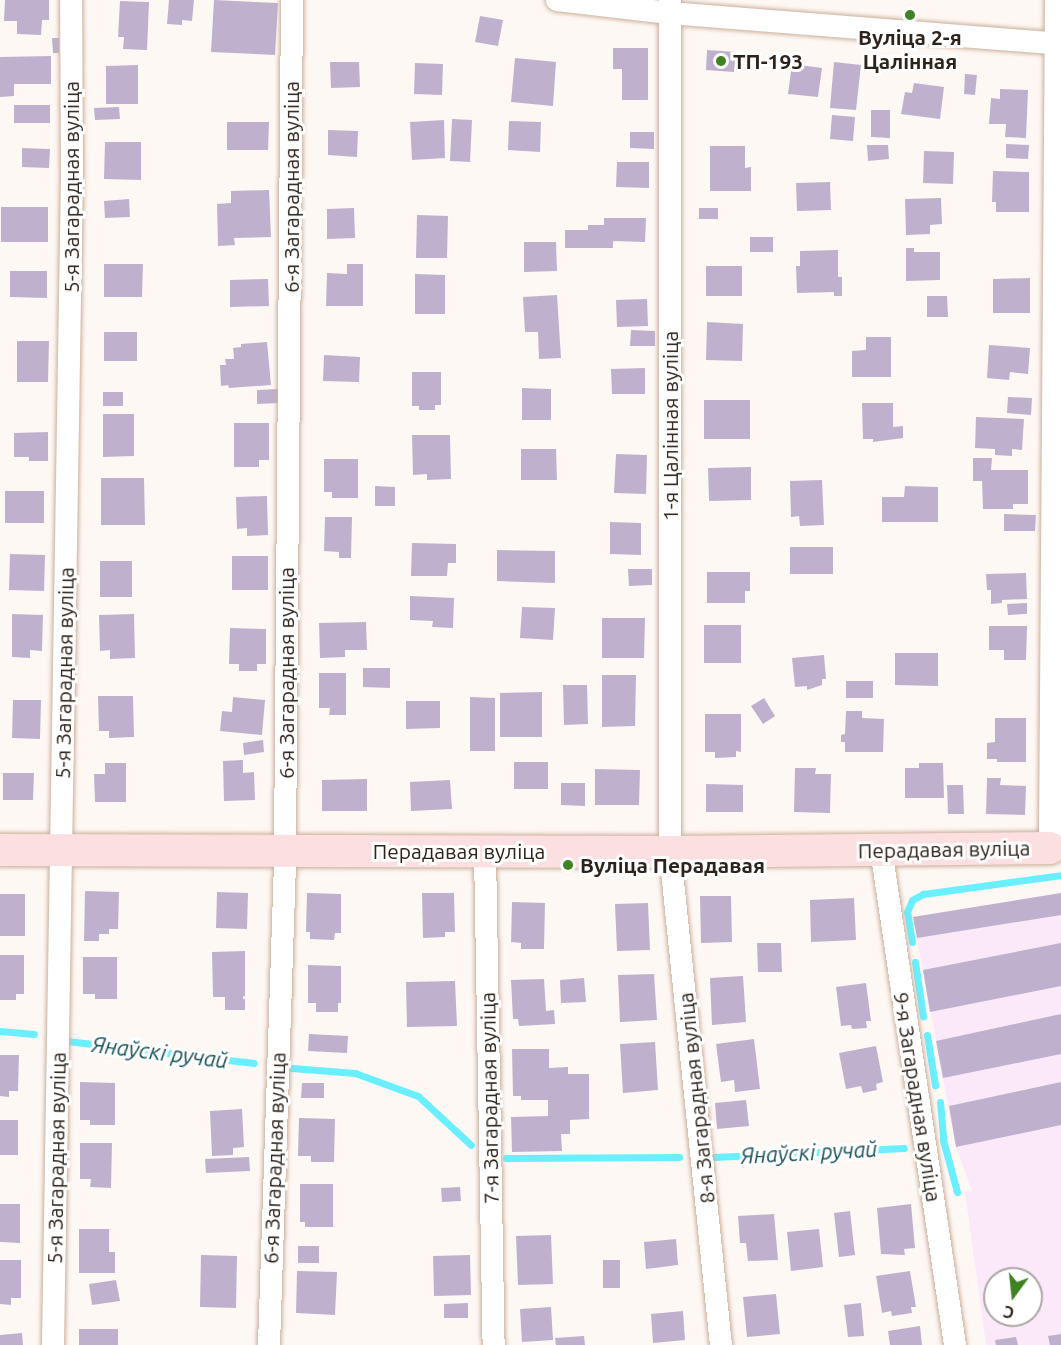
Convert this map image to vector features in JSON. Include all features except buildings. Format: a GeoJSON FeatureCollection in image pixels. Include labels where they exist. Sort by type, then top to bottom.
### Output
{"type":"FeatureCollection","features":[{"type":"Feature","properties":{"kind":"street","name":"5-я Загарадная вуліца"},"geometry":{"type":"LineString","coordinates":[[53,1345],[72,174],[71,0]]}},
{"type":"Feature","properties":{"kind":"street","name":"6-я Загарадная вуліца"},"geometry":{"type":"LineString","coordinates":[[269,1345],[285,851],[292,0]]}},
{"type":"Feature","properties":{"kind":"street"},"geometry":{"type":"LineString","coordinates":[[557,0],[670,7],[1058,43]]}},
{"type":"Feature","properties":{"kind":"street"},"geometry":{"type":"LineString","coordinates":[[1056,0],[1058,43],[1056,848]]}},
{"type":"Feature","properties":{"kind":"street","name":"1-я Цалінная вуліца"},"geometry":{"type":"LineString","coordinates":[[670,7],[670,852]]}},
{"type":"Feature","properties":{"kind":"street","name":"Перадавая вуліца"},"geometry":{"type":"LineString","coordinates":[[0,850],[670,852],[1056,848]]}},
{"type":"Feature","properties":{"kind":"street","name":"9-я Загарадная вуліца"},"geometry":{"type":"LineString","coordinates":[[881,849],[956,1345]]}},
{"type":"Feature","properties":{"kind":"street","name":"7-я Загарадная вуліца"},"geometry":{"type":"LineString","coordinates":[[485,851],[494,1345]]}},
{"type":"Feature","properties":{"kind":"street","name":"8-я Загарадная вуліца"},"geometry":{"type":"LineString","coordinates":[[670,852],[721,1345]]}},
{"type":"Feature","properties":{"kind":"shaded area"},"geometry":{"type":"Polygon","coordinates":[[[1061,893],[1061,1345],[986,1345],[984,1327],[1043,1327],[1043,1267],[983,1267],[983,1323],[965,1192],[972,1191],[956,1147],[913,917],[1061,893]]]}},
{"type":"Feature","properties":{"kind":"waterway"},"geometry":{"type":"LineString","coordinates":[[912,942],[907,912],[912,900],[923,894],[1061,875]]}},
{"type":"Feature","properties":{"kind":"waterway"},"geometry":{"type":"LineString","coordinates":[[915,962],[923,1016]]}},
{"type":"Feature","properties":{"kind":"waterway","name":"Янаўскі ручай"},"geometry":{"type":"LineString","coordinates":[[0,1031],[34,1034]]}},
{"type":"Feature","properties":{"kind":"waterway"},"geometry":{"type":"LineString","coordinates":[[927,1035],[935,1085]]}},
{"type":"Feature","properties":{"kind":"waterway","name":"Янаўскі ручай"},"geometry":{"type":"LineString","coordinates":[[67,1041],[254,1063]]}},
{"type":"Feature","properties":{"kind":"waterway","name":"Янаўскі ручай"},"geometry":{"type":"LineString","coordinates":[[292,1068],[355,1073],[418,1096],[471,1145]]}},
{"type":"Feature","properties":{"kind":"waterway","name":"Янаўскі ручай"},"geometry":{"type":"LineString","coordinates":[[940,1102],[943,1140],[957,1192]]}},
{"type":"Feature","properties":{"kind":"waterway","name":"Янаўскі ручай"},"geometry":{"type":"LineString","coordinates":[[714,1157],[904,1148]]}},
{"type":"Feature","properties":{"kind":"waterway","name":"Янаўскі ручай"},"geometry":{"type":"LineString","coordinates":[[506,1158],[679,1157]]}},
{"type":"Feature","properties":{"kind":"place","name":"Вуліца 2-я Цалінная"},"geometry":{"type":"Point","coordinates":[910,15]}},
{"type":"Feature","properties":{"kind":"place","name":"ТП-193"},"geometry":{"type":"Point","coordinates":[721,61]}},
{"type":"Feature","properties":{"kind":"place","name":"Вуліца Перадавая"},"geometry":{"type":"Point","coordinates":[568,865]}}]}
